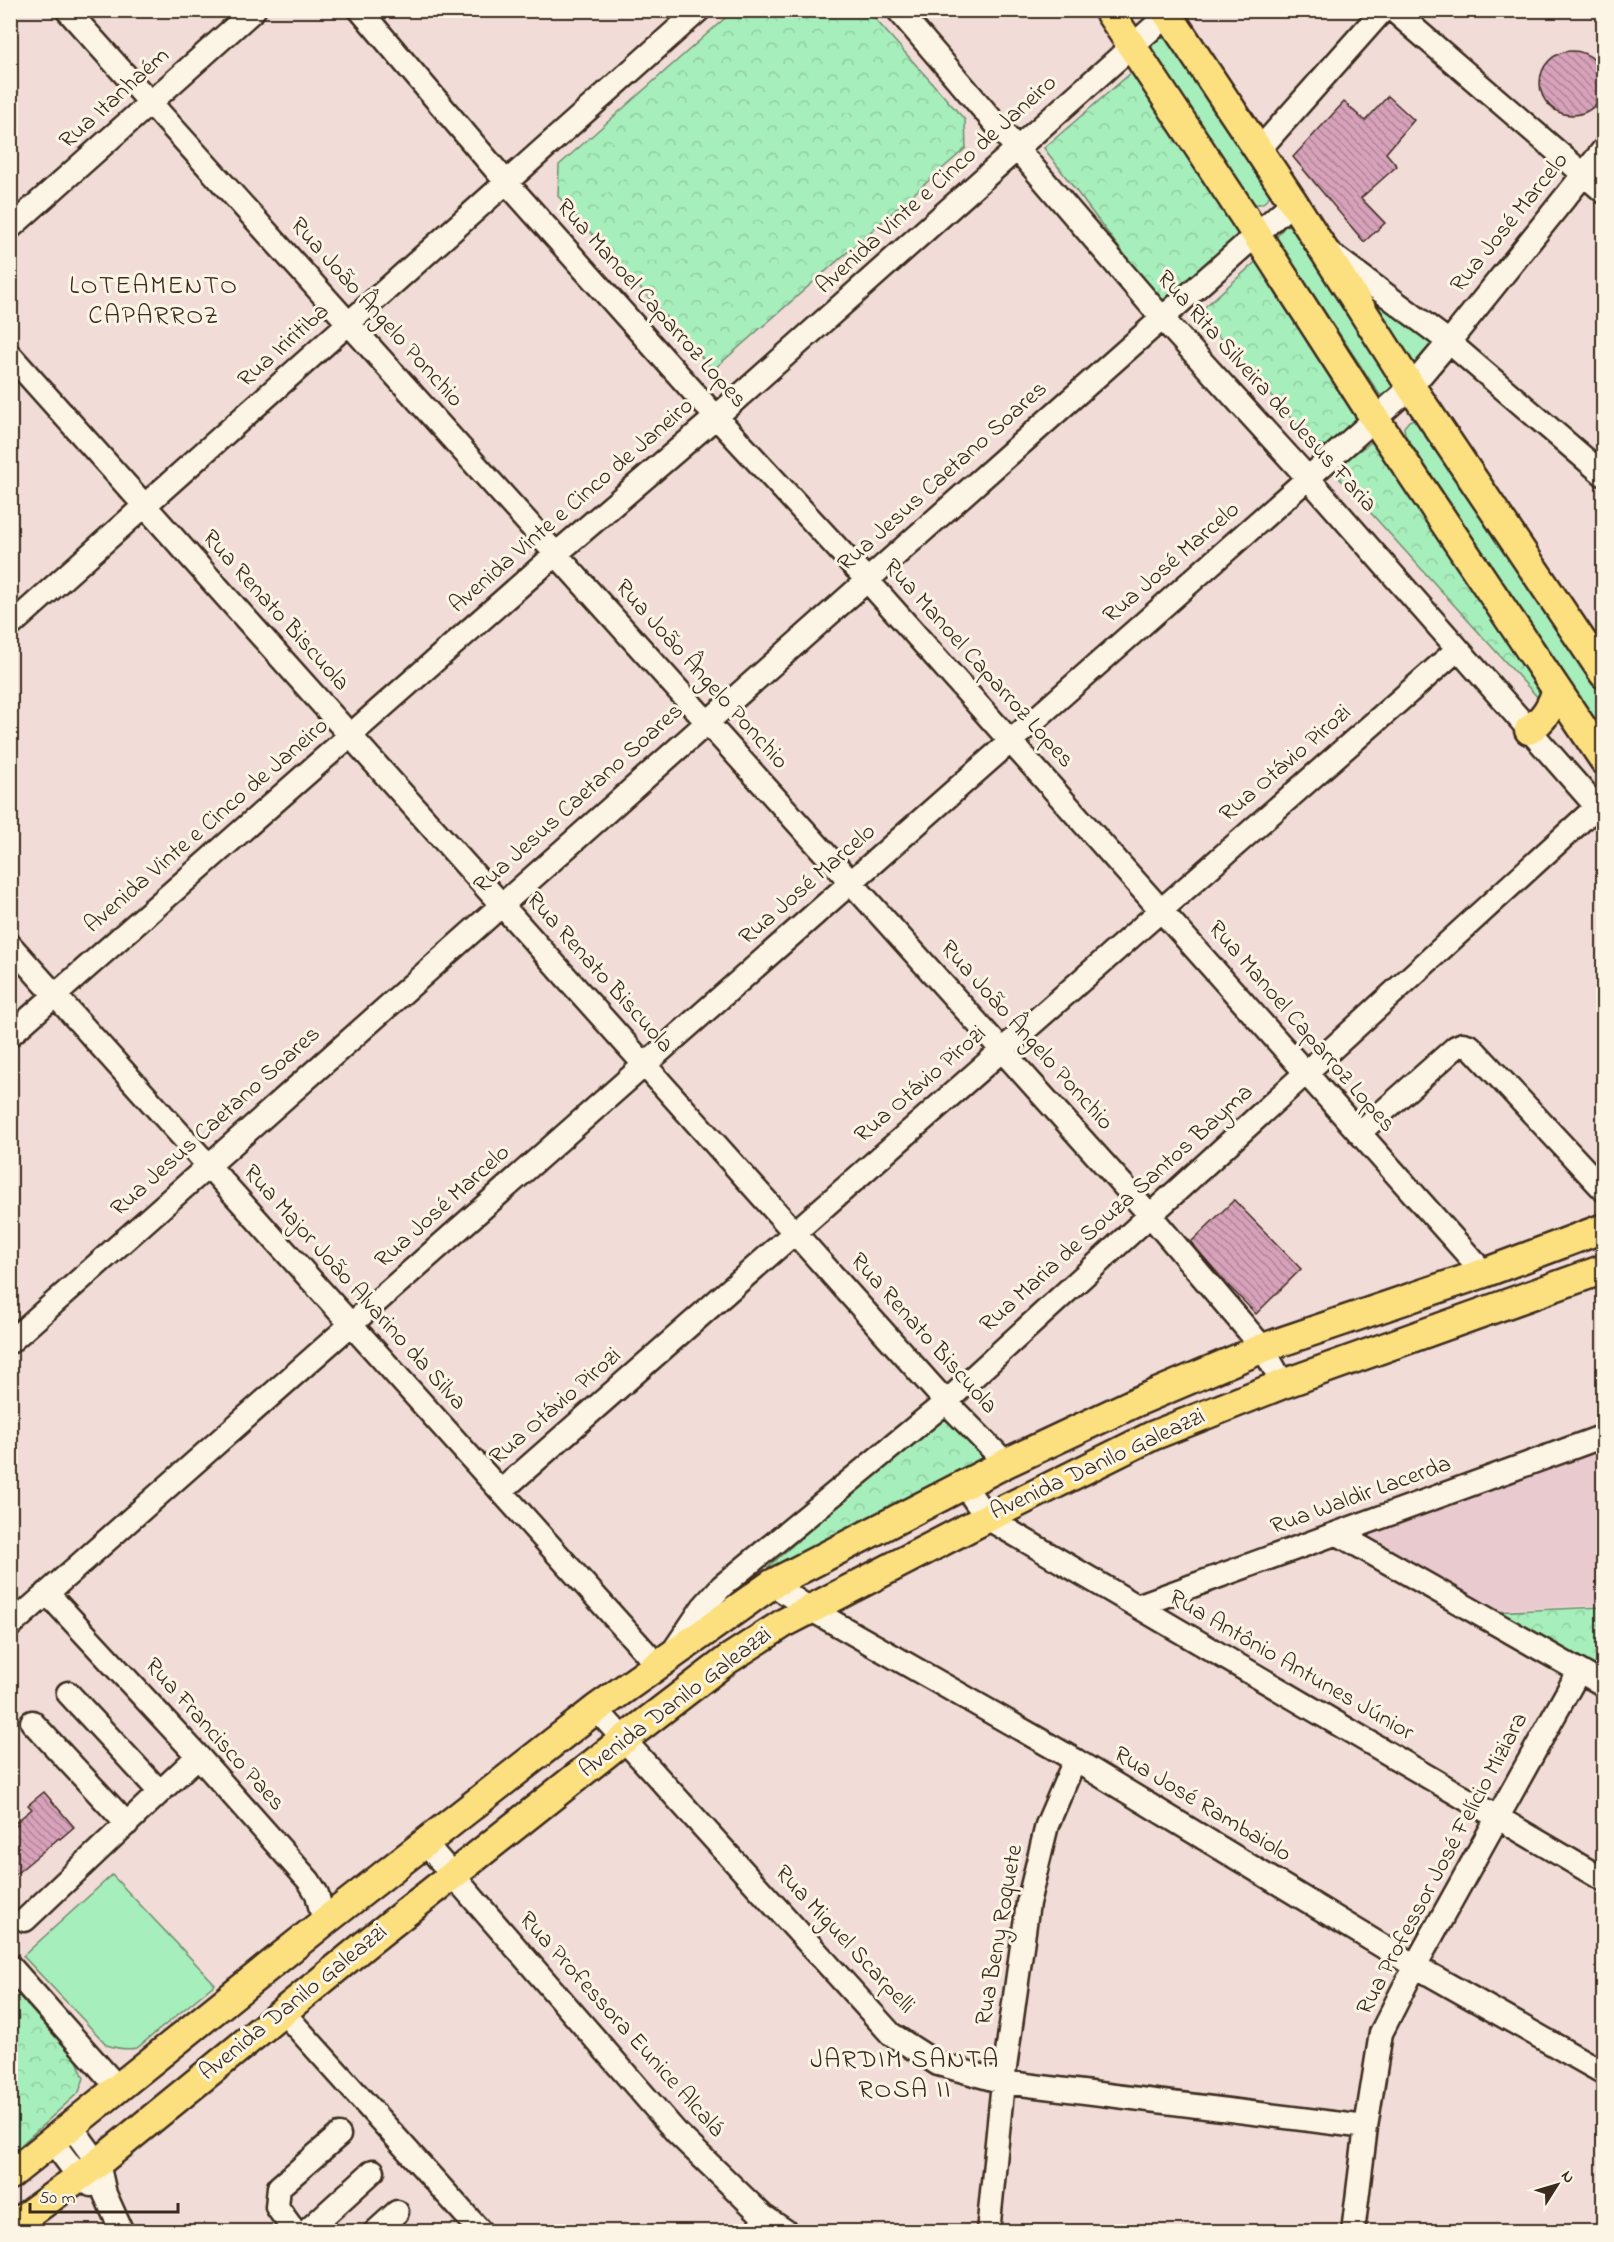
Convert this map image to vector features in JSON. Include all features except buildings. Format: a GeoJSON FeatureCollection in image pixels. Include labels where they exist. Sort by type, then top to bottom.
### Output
{"type":"FeatureCollection","features":[{"type":"Feature","properties":{"kind":"main road"},"geometry":{"type":"LineString","coordinates":[[1108,10],[1375,419],[1604,759]]}},
{"type":"Feature","properties":{"kind":"main road"},"geometry":{"type":"LineString","coordinates":[[1166,13],[1293,202],[1411,387],[1604,674]]}},
{"type":"Feature","properties":{"kind":"main road"},"geometry":{"type":"LineString","coordinates":[[1529,730],[1551,707],[1557,690]]}},
{"type":"Feature","properties":{"kind":"main road","name":"Avenida Danilo Galeazzi"},"geometry":{"type":"LineString","coordinates":[[10,2175],[324,1922],[596,1709],[772,1584],[1006,1463],[1136,1402],[1263,1348],[1484,1273],[1604,1228]]}},
{"type":"Feature","properties":{"kind":"main road","name":"Avenida Danilo Galeazzi"},"geometry":{"type":"LineString","coordinates":[[10,2228],[88,2170],[623,1740],[727,1660],[784,1623],[1152,1436],[1283,1384],[1604,1269]]}},
{"type":"Feature","properties":{"kind":"street","name":"Rua João Ângelo Ponchio"},"geometry":{"type":"LineString","coordinates":[[67,10],[1150,1215],[1263,1348],[1283,1384]]}},
{"type":"Feature","properties":{"kind":"street","name":"Rua Itanhaém"},"geometry":{"type":"LineString","coordinates":[[10,228],[254,10]]}},
{"type":"Feature","properties":{"kind":"street","name":"Rua Manoel Caparroz Lopes"},"geometry":{"type":"LineString","coordinates":[[360,10],[507,183],[716,417],[867,580],[1484,1273]]}},
{"type":"Feature","properties":{"kind":"street","name":"Rua Iriritiba"},"geometry":{"type":"LineString","coordinates":[[10,626],[699,10]]}},
{"type":"Feature","properties":{"kind":"street","name":"Rua Rita Silveira de Jesus Faria"},"geometry":{"type":"LineString","coordinates":[[898,10],[1162,318],[1308,478],[1529,730],[1600,803]]}},
{"type":"Feature","properties":{"kind":"street"},"geometry":{"type":"LineString","coordinates":[[1258,151],[1383,10]]}},
{"type":"Feature","properties":{"kind":"street"},"geometry":{"type":"LineString","coordinates":[[1393,10],[1604,192]]}},
{"type":"Feature","properties":{"kind":"street","name":"Avenida Vinte e Cinco de Janeiro"},"geometry":{"type":"LineString","coordinates":[[10,1035],[556,554],[716,417],[1019,149],[1166,13]]}},
{"type":"Feature","properties":{"kind":"street","name":"Rua José Marcelo"},"geometry":{"type":"LineString","coordinates":[[10,1626],[1411,387],[1604,149]]}},
{"type":"Feature","properties":{"kind":"street","name":"Rua Jesus Caetano Soares"},"geometry":{"type":"LineString","coordinates":[[10,1342],[1293,202]]}},
{"type":"Feature","properties":{"kind":"street"},"geometry":{"type":"LineString","coordinates":[[1322,247],[1449,342],[1604,475]]}},
{"type":"Feature","properties":{"kind":"street","name":"Rua Renato Biscuola"},"geometry":{"type":"LineString","coordinates":[[10,355],[946,1402],[1006,1463]]}},
{"type":"Feature","properties":{"kind":"street","name":"Rua Otávio Pirozi"},"geometry":{"type":"LineString","coordinates":[[501,1491],[1458,649]]}},
{"type":"Feature","properties":{"kind":"street","name":"Rua Maria de Souza Santos Bayma"},"geometry":{"type":"LineString","coordinates":[[663,1662],[703,1607],[722,1586],[946,1402],[1600,803]]}},
{"type":"Feature","properties":{"kind":"street","name":"Rua Major João Alvarino da Silva"},"geometry":{"type":"LineString","coordinates":[[10,945],[501,1491],[663,1662]]}},
{"type":"Feature","properties":{"kind":"street"},"geometry":{"type":"LineString","coordinates":[[1359,1133],[1456,1047],[1463,1044],[1470,1046],[1604,1190]]}},
{"type":"Feature","properties":{"kind":"street","name":"Rua Waldir Lacerda"},"geometry":{"type":"LineString","coordinates":[[1137,1606],[1604,1436]]}},
{"type":"Feature","properties":{"kind":"street","name":"Rua Antônio Antunes Júnior"},"geometry":{"type":"LineString","coordinates":[[964,1485],[987,1518],[1604,1880]]}},
{"type":"Feature","properties":{"kind":"street"},"geometry":{"type":"LineString","coordinates":[[1338,1534],[1604,1685]]}},
{"type":"Feature","properties":{"kind":"street","name":"Rua José Rambaiolo"},"geometry":{"type":"LineString","coordinates":[[772,1584],[810,1609],[1075,1760],[1415,1966],[1604,2073]]}},
{"type":"Feature","properties":{"kind":"street","name":"Rua Francisco Paes"},"geometry":{"type":"LineString","coordinates":[[47,1593],[198,1756],[309,1881],[317,1894],[324,1922]]}},
{"type":"Feature","properties":{"kind":"street","name":"Rua Professor José Felício Miziara"},"geometry":{"type":"LineString","coordinates":[[1353,2232],[1381,2033],[1415,1966],[1579,1671]]}},
{"type":"Feature","properties":{"kind":"street"},"geometry":{"type":"LineString","coordinates":[[68,1693],[160,1792]]}},
{"type":"Feature","properties":{"kind":"street","name":"Rua Miguel Scarpelli"},"geometry":{"type":"LineString","coordinates":[[596,1709],[891,2034],[938,2064],[1003,2082],[1366,2127]]}},
{"type":"Feature","properties":{"kind":"street"},"geometry":{"type":"LineString","coordinates":[[32,1722],[127,1824]]}},
{"type":"Feature","properties":{"kind":"street"},"geometry":{"type":"LineString","coordinates":[[25,1920],[198,1756]]}},
{"type":"Feature","properties":{"kind":"street","name":"Rua Beny Roquete"},"geometry":{"type":"LineString","coordinates":[[988,2232],[1003,2082],[1028,1903],[1047,1825],[1075,1760]]}},
{"type":"Feature","properties":{"kind":"street","name":"Rua Professora Eunice Alcalá"},"geometry":{"type":"LineString","coordinates":[[425,1843],[676,2132],[763,2216],[787,2232]]}},
{"type":"Feature","properties":{"kind":"street"},"geometry":{"type":"LineString","coordinates":[[10,1966],[119,2089]]}},
{"type":"Feature","properties":{"kind":"street"},"geometry":{"type":"LineString","coordinates":[[283,2012],[481,2232]]}},
{"type":"Feature","properties":{"kind":"street"},"geometry":{"type":"LineString","coordinates":[[61,2133],[105,2194],[122,2232]]}},
{"type":"Feature","properties":{"kind":"street"},"geometry":{"type":"LineString","coordinates":[[295,2232],[277,2207],[279,2187],[339,2135]]}},
{"type":"Feature","properties":{"kind":"street"},"geometry":{"type":"LineString","coordinates":[[306,2232],[373,2171]]}},
{"type":"Feature","properties":{"kind":"street"},"geometry":{"type":"LineString","coordinates":[[375,2232],[397,2212]]}},
{"type":"Feature","properties":{"kind":"shaded area"},"geometry":{"type":"Polygon","coordinates":[[[1603,1443],[1604,1594],[1602,1605],[1490,1610],[1361,1535],[1603,1443]]]}},
{"type":"Feature","properties":{"kind":"green space"},"geometry":{"type":"Polygon","coordinates":[[[733,11],[868,11],[965,120],[966,148],[713,370],[558,196],[559,165],[733,11]]]}},
{"type":"Feature","properties":{"kind":"green space"},"geometry":{"type":"Polygon","coordinates":[[[1160,37],[1173,39],[1265,177],[1270,195],[1264,202],[1251,204],[1152,53],[1152,42],[1160,37]]]}},
{"type":"Feature","properties":{"kind":"green space"},"geometry":{"type":"Polygon","coordinates":[[[1132,72],[1242,235],[1162,305],[1044,148],[1132,72]]]}},
{"type":"Feature","properties":{"kind":"green space"},"geometry":{"type":"Polygon","coordinates":[[[1295,222],[1396,388],[1390,393],[1380,395],[1276,238],[1284,227],[1295,222]]]}},
{"type":"Feature","properties":{"kind":"green space"},"geometry":{"type":"Polygon","coordinates":[[[1259,259],[1362,415],[1348,433],[1327,446],[1313,443],[1198,313],[1259,259]]]}},
{"type":"Feature","properties":{"kind":"green space"},"geometry":{"type":"Polygon","coordinates":[[[1382,293],[1436,339],[1409,375],[1363,304],[1382,293]]]}},
{"type":"Feature","properties":{"kind":"green space"},"geometry":{"type":"Polygon","coordinates":[[[1418,417],[1603,688],[1603,733],[1405,435],[1404,427],[1409,421],[1418,417]]]}},
{"type":"Feature","properties":{"kind":"green space"},"geometry":{"type":"Polygon","coordinates":[[[1373,441],[1543,695],[1540,700],[1332,470],[1373,441]]]}},
{"type":"Feature","properties":{"kind":"green space"},"geometry":{"type":"Polygon","coordinates":[[[939,1417],[955,1424],[985,1451],[980,1463],[770,1576],[768,1567],[939,1417]]]}},
{"type":"Feature","properties":{"kind":"green space"},"geometry":{"type":"Polygon","coordinates":[[[1603,1607],[1603,1676],[1491,1612],[1603,1607]]]}},
{"type":"Feature","properties":{"kind":"green space"},"geometry":{"type":"Polygon","coordinates":[[[112,1875],[215,1984],[133,2049],[107,2045],[23,1956],[112,1875]]]}},
{"type":"Feature","properties":{"kind":"green space"},"geometry":{"type":"Polygon","coordinates":[[[10,1986],[77,2061],[84,2078],[79,2092],[11,2154],[10,1986]]]}},
{"type":"Feature","properties":{"kind":"district","name":"LOTEAMENTO CAPARROZ"},"geometry":{"type":"Point","coordinates":[154,302]}},
{"type":"Feature","properties":{"kind":"district","name":"JARDIM SANTA ROSA II"},"geometry":{"type":"Point","coordinates":[905,2076]}}]}
